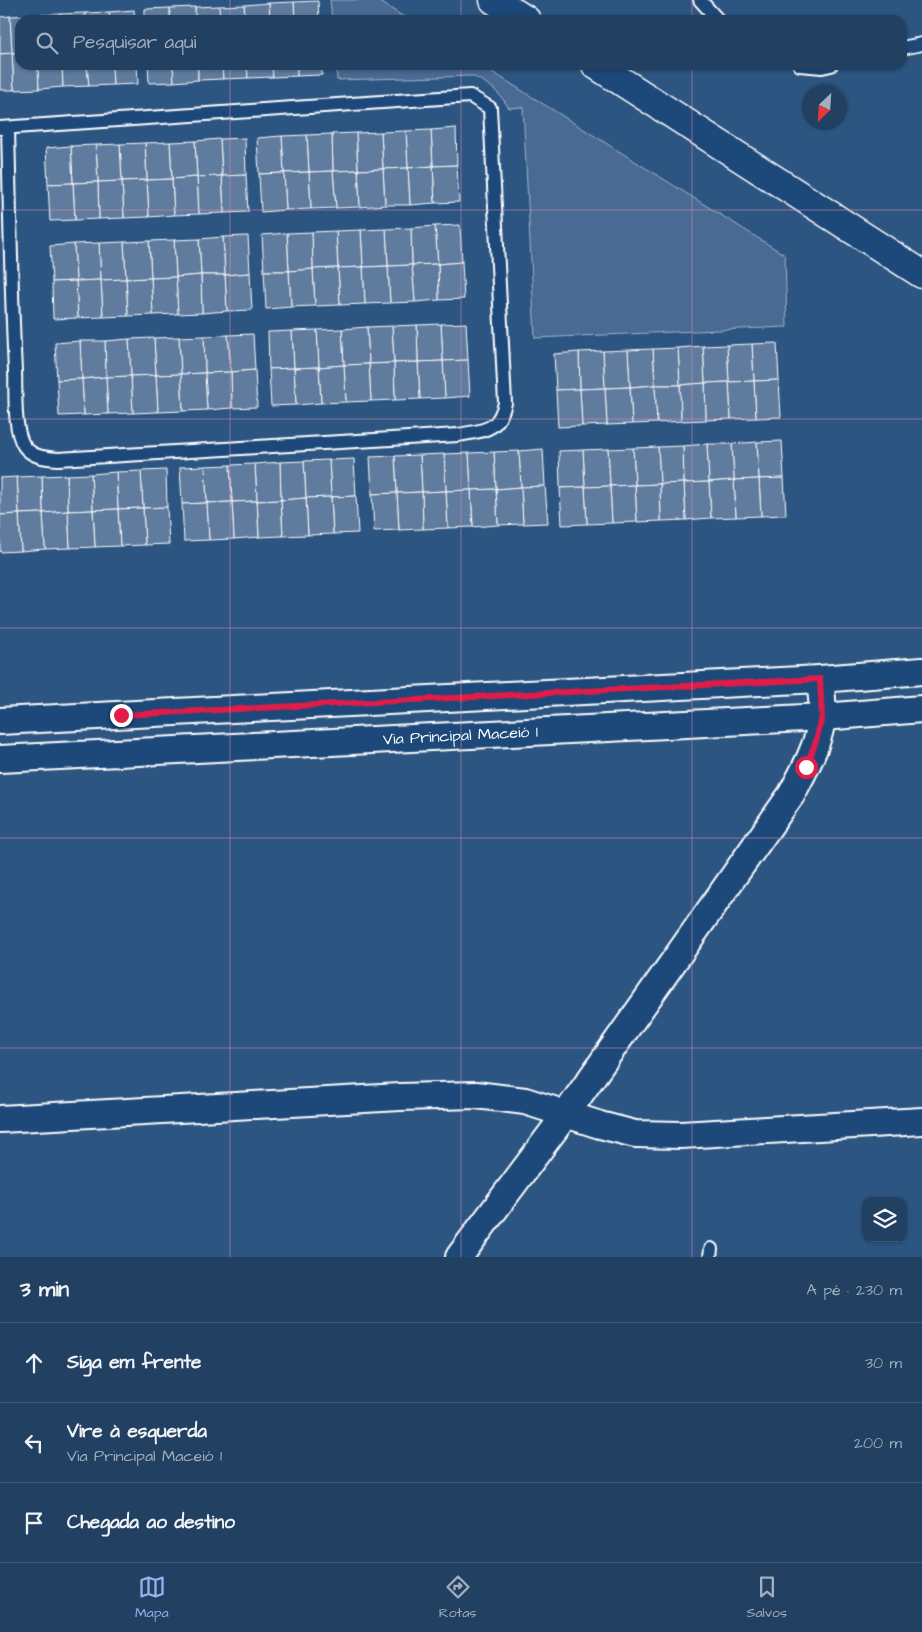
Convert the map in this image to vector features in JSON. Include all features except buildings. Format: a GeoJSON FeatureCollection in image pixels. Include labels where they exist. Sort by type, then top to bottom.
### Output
{"type":"FeatureCollection","features":[{"type":"Feature","properties":{"kind":"street"},"geometry":{"type":"LineString","coordinates":[[494,0],[518,15]]}},
{"type":"Feature","properties":{"kind":"street"},"geometry":{"type":"LineString","coordinates":[[604,70],[922,274]]}},
{"type":"Feature","properties":{"kind":"street"},"geometry":{"type":"LineString","coordinates":[[0,721],[820,679],[922,671]]}},
{"type":"Feature","properties":{"kind":"street"},"geometry":{"type":"LineString","coordinates":[[459,1257],[566,1114],[791,795],[813,750],[822,717],[820,679]]}},
{"type":"Feature","properties":{"kind":"street","name":"Via Principal Maceió 1"},"geometry":{"type":"LineString","coordinates":[[0,759],[822,717],[922,709]]}},
{"type":"Feature","properties":{"kind":"street"},"geometry":{"type":"LineString","coordinates":[[0,1120],[400,1097],[476,1095],[526,1101],[634,1134],[681,1136],[922,1121]]}},
{"type":"Feature","properties":{"kind":"lane"},"geometry":{"type":"LineString","coordinates":[[700,0],[714,15]]}},
{"type":"Feature","properties":{"kind":"lane"},"geometry":{"type":"LineString","coordinates":[[907,47],[922,44]]}},
{"type":"Feature","properties":{"kind":"lane"},"geometry":{"type":"LineString","coordinates":[[470,96],[490,108],[505,403],[502,416],[495,425],[486,429],[458,435],[58,459],[44,458],[32,454],[24,445],[17,427],[4,128],[470,96]]}},
{"type":"Feature","properties":{"kind":"shaded area"},"geometry":{"type":"Polygon","coordinates":[[[330,0],[377,0],[401,15],[332,15],[330,0]]]}},
{"type":"Feature","properties":{"kind":"shaded area"},"geometry":{"type":"Polygon","coordinates":[[[336,70],[489,70],[785,255],[787,327],[535,338],[523,107],[509,108],[493,89],[472,76],[337,80],[336,70]]]}},
{"type":"Feature","properties":{"kind":"route"},"geometry":{"type":"LineString","coordinates":[[121,715],[820,679],[822,717],[816,741],[806,767]]}}]}
